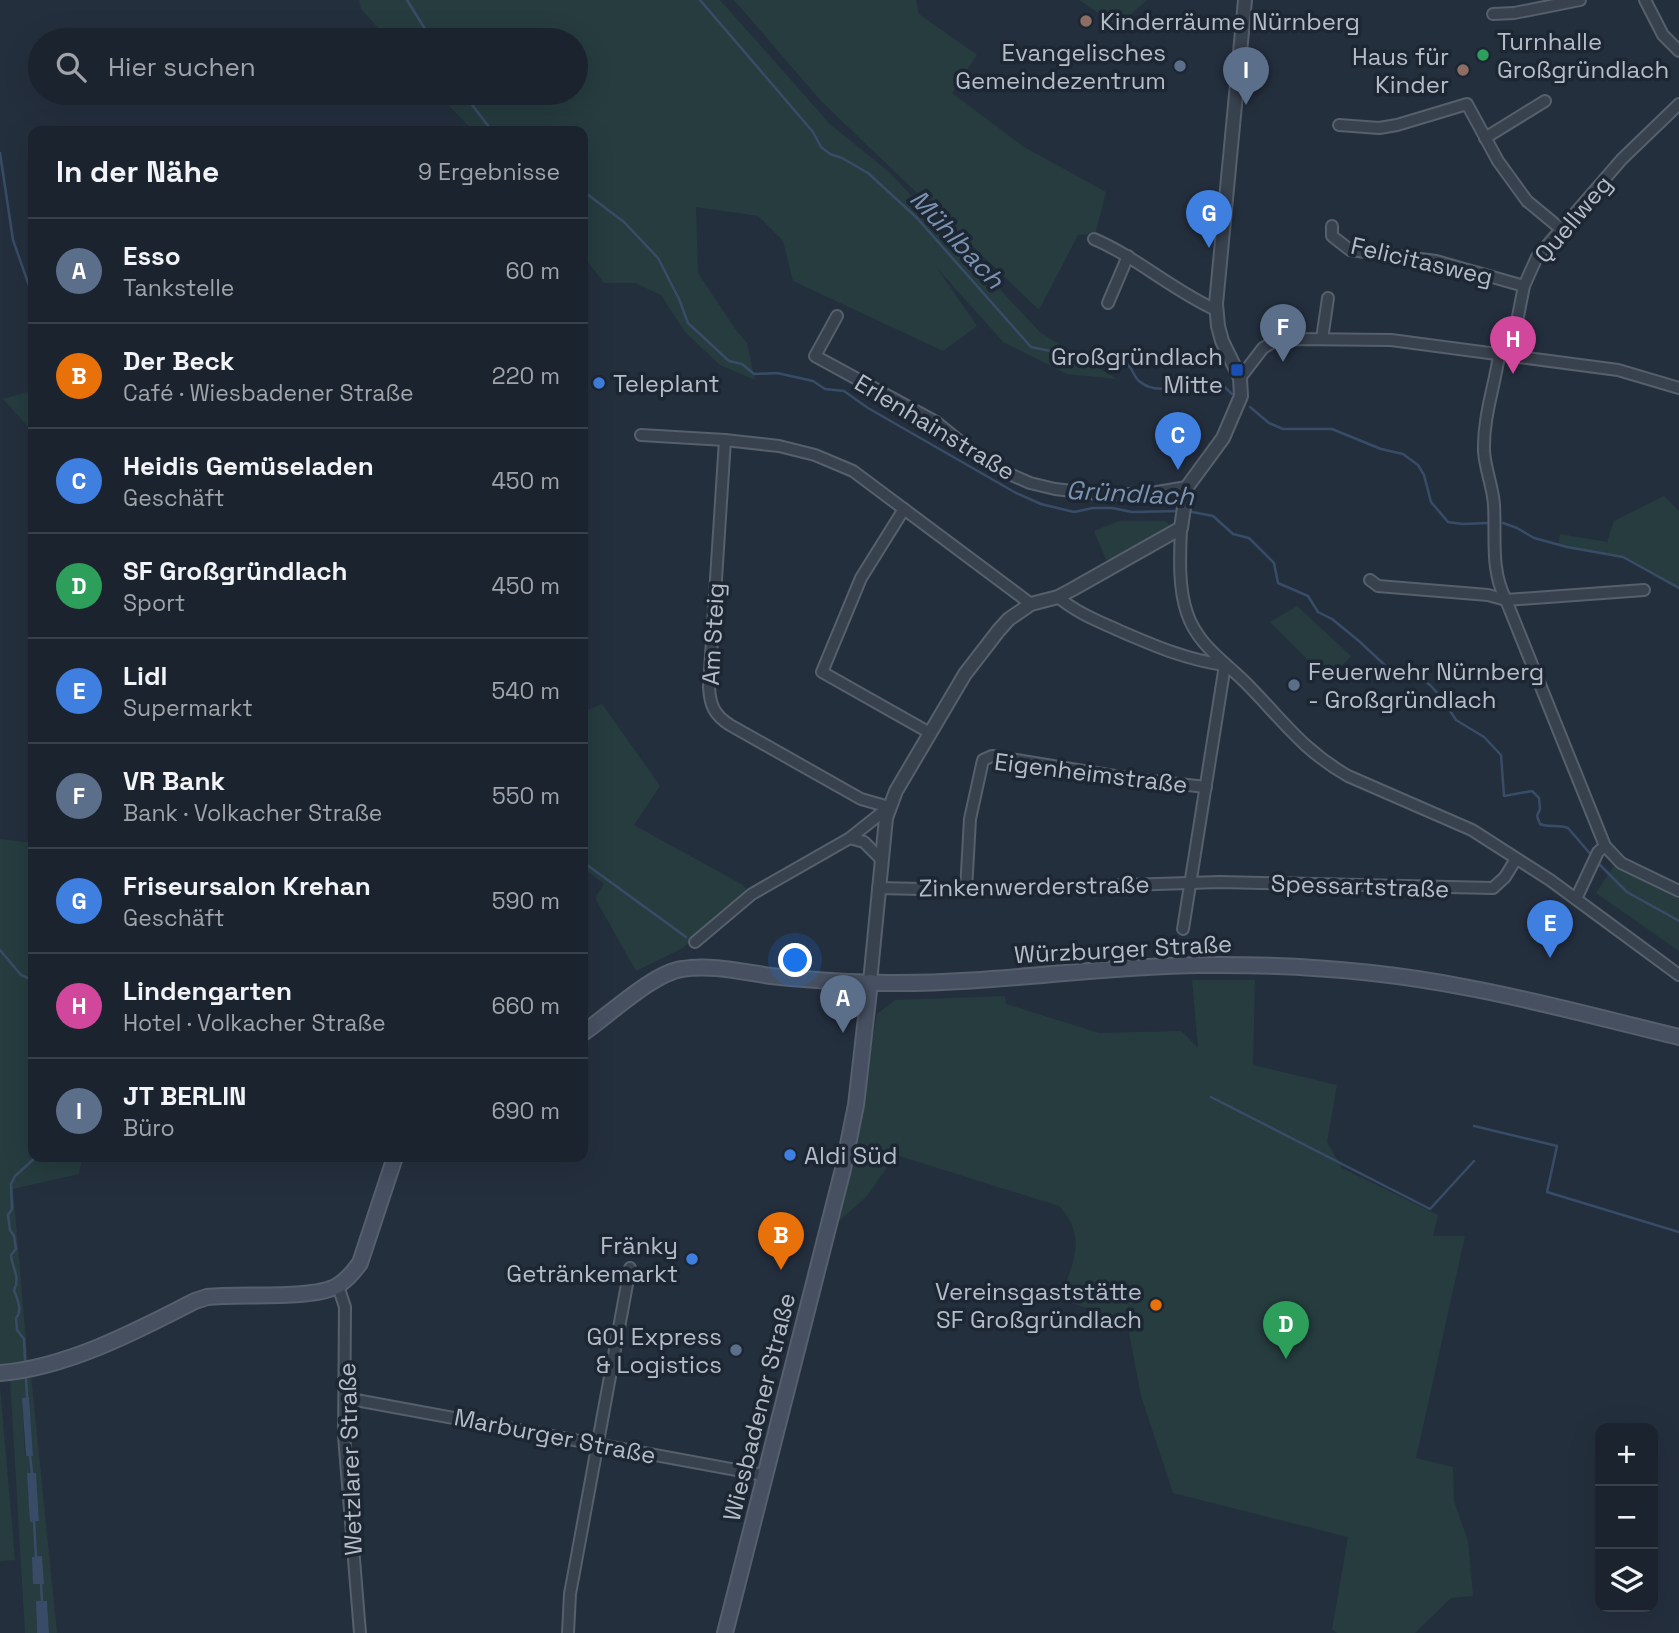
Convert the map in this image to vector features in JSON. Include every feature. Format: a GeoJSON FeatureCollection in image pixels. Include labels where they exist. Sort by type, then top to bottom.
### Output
{"type":"FeatureCollection","features":[{"type":"Feature","properties":{"kind":"main road","name":"Würzburger Straße"},"geometry":{"type":"LineString","coordinates":[[588,1029],[649,984],[665,974],[682,969],[706,968],[775,976],[870,982],[946,982],[1172,966],[1307,967],[1405,977],[1462,986],[1679,1037]]}},
{"type":"Feature","properties":{"kind":"main road","name":"Wiesbadener Straße"},"geometry":{"type":"LineString","coordinates":[[725,1633],[843,1169],[858,1093],[870,982]]}},
{"type":"Feature","properties":{"kind":"main road"},"geometry":{"type":"LineString","coordinates":[[0,1373],[22,1371],[75,1354],[207,1297],[303,1293],[326,1291],[338,1286],[351,1276],[360,1263],[393,1162]]}},
{"type":"Feature","properties":{"kind":"street"},"geometry":{"type":"LineString","coordinates":[[1245,0],[1216,310],[1222,341],[1240,378],[1241,396],[1227,432],[1186,491],[1180,559],[1186,612],[1211,651],[1244,681],[1299,741],[1328,765],[1363,783],[1459,823],[1576,899],[1679,975]]}},
{"type":"Feature","properties":{"kind":"street"},"geometry":{"type":"LineString","coordinates":[[1493,14],[1514,13],[1580,0]]}},
{"type":"Feature","properties":{"kind":"street"},"geometry":{"type":"LineString","coordinates":[[1645,0],[1663,35],[1679,51]]}},
{"type":"Feature","properties":{"kind":"street"},"geometry":{"type":"LineString","coordinates":[[1485,138],[1545,101]]}},
{"type":"Feature","properties":{"kind":"street"},"geometry":{"type":"LineString","coordinates":[[1339,125],[1379,128],[1467,104],[1498,161],[1527,201],[1561,229]]}},
{"type":"Feature","properties":{"kind":"street","name":"Quellweg"},"geometry":{"type":"LineString","coordinates":[[1602,849],[1498,585],[1494,561],[1494,502],[1484,454],[1489,398],[1505,356],[1524,286],[1537,257],[1622,159],[1679,104]]}},
{"type":"Feature","properties":{"kind":"street","name":"Felicitasweg"},"geometry":{"type":"LineString","coordinates":[[1332,226],[1332,236],[1350,250],[1436,261],[1524,286]]}},
{"type":"Feature","properties":{"kind":"street"},"geometry":{"type":"LineString","coordinates":[[1094,239],[1128,256],[1167,284],[1216,310]]}},
{"type":"Feature","properties":{"kind":"street"},"geometry":{"type":"LineString","coordinates":[[1108,303],[1128,256]]}},
{"type":"Feature","properties":{"kind":"street"},"geometry":{"type":"LineString","coordinates":[[1322,339],[1328,298]]}},
{"type":"Feature","properties":{"kind":"street","name":"Erlenhainstraße"},"geometry":{"type":"LineString","coordinates":[[837,316],[814,356],[936,422],[989,465],[1030,483],[1055,489],[1107,495],[1186,491]]}},
{"type":"Feature","properties":{"kind":"street"},"geometry":{"type":"LineString","coordinates":[[1240,378],[1268,344],[1282,340],[1322,339],[1415,342],[1618,370],[1679,388]]}},
{"type":"Feature","properties":{"kind":"street"},"geometry":{"type":"LineString","coordinates":[[640,435],[779,446],[815,455],[853,471],[1031,604]]}},
{"type":"Feature","properties":{"kind":"street","name":"Am Steig"},"geometry":{"type":"LineString","coordinates":[[725,440],[709,687],[712,707],[721,719],[730,725],[887,813]]}},
{"type":"Feature","properties":{"kind":"street"},"geometry":{"type":"LineString","coordinates":[[904,509],[861,578],[822,672],[930,733]]}},
{"type":"Feature","properties":{"kind":"street"},"geometry":{"type":"LineString","coordinates":[[695,942],[752,894],[850,838],[887,813],[896,791],[981,652],[1010,619],[1031,604],[1058,597],[1181,525]]}},
{"type":"Feature","properties":{"kind":"street"},"geometry":{"type":"LineString","coordinates":[[1370,580],[1377,586],[1488,595],[1506,600],[1644,590]]}},
{"type":"Feature","properties":{"kind":"street"},"geometry":{"type":"LineString","coordinates":[[1058,597],[1075,611],[1170,652],[1225,665]]}},
{"type":"Feature","properties":{"kind":"street"},"geometry":{"type":"LineString","coordinates":[[1204,662],[1211,651]]}},
{"type":"Feature","properties":{"kind":"street"},"geometry":{"type":"LineString","coordinates":[[1182,929],[1225,665]]}},
{"type":"Feature","properties":{"kind":"street","name":"Eigenheimstraße"},"geometry":{"type":"LineString","coordinates":[[966,890],[970,819],[983,760],[992,756],[1206,788]]}},
{"type":"Feature","properties":{"kind":"street","name":"Wiesbadener Straße"},"geometry":{"type":"LineString","coordinates":[[870,982],[887,813]]}},
{"type":"Feature","properties":{"kind":"street"},"geometry":{"type":"LineString","coordinates":[[850,838],[864,842],[881,859]]}},
{"type":"Feature","properties":{"kind":"street"},"geometry":{"type":"LineString","coordinates":[[1576,899],[1602,849],[1621,863],[1679,890]]}},
{"type":"Feature","properties":{"kind":"street","name":"Spessartstraße"},"geometry":{"type":"LineString","coordinates":[[1189,883],[1493,888],[1505,877],[1516,859]]}},
{"type":"Feature","properties":{"kind":"street","name":"Zinkenwerderstraße"},"geometry":{"type":"LineString","coordinates":[[878,888],[966,890],[1189,883]]}},
{"type":"Feature","properties":{"kind":"street"},"geometry":{"type":"LineString","coordinates":[[568,1633],[570,1594],[629,1268]]}},
{"type":"Feature","properties":{"kind":"street","name":"Wetzlarer Straße"},"geometry":{"type":"LineString","coordinates":[[338,1286],[345,1307],[344,1436],[360,1633]]}},
{"type":"Feature","properties":{"kind":"street","name":"Marburger Straße"},"geometry":{"type":"LineString","coordinates":[[345,1398],[764,1475]]}},
{"type":"Feature","properties":{"kind":"green space"},"geometry":{"type":"Polygon","coordinates":[[[359,0],[720,0],[830,124],[889,172],[1041,333],[1117,379],[1067,374],[1003,342],[937,268],[977,326],[943,351],[793,281],[783,241],[758,216],[696,207],[698,273],[747,343],[755,380],[720,365],[685,332],[661,295],[635,283],[604,283],[588,262],[588,126],[468,126],[448,105],[588,105],[588,28],[378,28],[361,9],[359,0]]]}},
{"type":"Feature","properties":{"kind":"green space"},"geometry":{"type":"Polygon","coordinates":[[[734,0],[916,0],[919,14],[977,55],[952,93],[1024,147],[1106,192],[1095,234],[1078,235],[1039,310],[821,101],[734,0]]]}},
{"type":"Feature","properties":{"kind":"green space"},"geometry":{"type":"Polygon","coordinates":[[[1079,0],[1147,0],[1118,26],[1079,0]]]}},
{"type":"Feature","properties":{"kind":"green space"},"geometry":{"type":"Polygon","coordinates":[[[28,392],[28,426],[3,399],[28,392]]]}},
{"type":"Feature","properties":{"kind":"green space"},"geometry":{"type":"Polygon","coordinates":[[[1664,496],[1679,511],[1679,590],[1623,558],[1558,546],[1560,534],[1607,542],[1614,521],[1664,496]]]}},
{"type":"Feature","properties":{"kind":"green space"},"geometry":{"type":"Polygon","coordinates":[[[1119,521],[1165,521],[1171,526],[1107,562],[1094,531],[1119,521]]]}},
{"type":"Feature","properties":{"kind":"green space"},"geometry":{"type":"Polygon","coordinates":[[[1297,606],[1351,656],[1328,680],[1270,622],[1297,606]]]}},
{"type":"Feature","properties":{"kind":"green space"},"geometry":{"type":"Polygon","coordinates":[[[602,704],[660,786],[634,825],[743,885],[748,891],[713,918],[683,948],[636,971],[595,898],[604,884],[588,872],[588,710],[602,704]]]}},
{"type":"Feature","properties":{"kind":"green space"},"geometry":{"type":"Polygon","coordinates":[[[0,839],[28,842],[28,1162],[81,1162],[79,1174],[13,1189],[28,1364],[0,1365],[0,839]]]}},
{"type":"Feature","properties":{"kind":"green space"},"geometry":{"type":"Polygon","coordinates":[[[1615,864],[1679,899],[1679,951],[1596,893],[1615,864]]]}},
{"type":"Feature","properties":{"kind":"green space"},"geometry":{"type":"Polygon","coordinates":[[[1192,980],[1255,980],[1253,1065],[1337,1085],[1327,1142],[1342,1168],[1438,1215],[1433,1236],[1465,1236],[1416,1458],[1453,1467],[1454,1501],[1468,1541],[1473,1596],[1451,1598],[1415,1633],[1337,1633],[1332,1629],[1348,1537],[1173,1493],[1141,1396],[1127,1322],[1060,1299],[1073,1263],[1076,1240],[1068,1218],[1059,1206],[896,1155],[866,1197],[839,1221],[851,1168],[877,1014],[895,1000],[1005,996],[1006,1004],[1099,1033],[1181,1031],[1198,1048],[1192,980]]]}},
{"type":"Feature","properties":{"kind":"green space"},"geometry":{"type":"Polygon","coordinates":[[[31,1375],[57,1633],[49,1633],[47,1601],[36,1601],[37,1633],[25,1633],[10,1378],[31,1375]],[[22,1398],[25,1455],[33,1456],[29,1398],[22,1398]],[[35,1473],[27,1474],[31,1522],[39,1521],[35,1473]]]}},
{"type":"Feature","properties":{"kind":"green space"},"geometry":{"type":"Polygon","coordinates":[[[0,1386],[15,1560],[0,1561],[0,1386]]]}},
{"type":"Feature","properties":{"kind":"water"},"geometry":{"type":"Polygon","coordinates":[[[29,1397],[33,1456],[26,1456],[22,1398],[29,1397]]]}},
{"type":"Feature","properties":{"kind":"water"},"geometry":{"type":"Polygon","coordinates":[[[27,1473],[36,1473],[39,1521],[30,1522],[27,1473]]]}},
{"type":"Feature","properties":{"kind":"water"},"geometry":{"type":"Polygon","coordinates":[[[42,1556],[44,1584],[33,1584],[32,1557],[42,1556]]]}},
{"type":"Feature","properties":{"kind":"water"},"geometry":{"type":"Polygon","coordinates":[[[36,1601],[47,1601],[49,1633],[37,1633],[36,1601]]]}},
{"type":"Feature","properties":{"kind":"waterway","name":"Gründlach"},"geometry":{"type":"LineString","coordinates":[[407,0],[424,28]]}},
{"type":"Feature","properties":{"kind":"waterway","name":"Mühlbach"},"geometry":{"type":"LineString","coordinates":[[700,0],[813,132],[821,147],[868,173],[917,218],[1031,347],[1098,361],[1117,355],[1130,367],[1136,378],[1147,386],[1166,389],[1216,379],[1232,394]]}},
{"type":"Feature","properties":{"kind":"waterway","name":"Gründlach"},"geometry":{"type":"LineString","coordinates":[[472,105],[488,126]]}},
{"type":"Feature","properties":{"kind":"waterway"},"geometry":{"type":"LineString","coordinates":[[0,153],[13,240],[28,283]]}},
{"type":"Feature","properties":{"kind":"waterway","name":"Gründlach"},"geometry":{"type":"LineString","coordinates":[[588,195],[624,222],[658,258],[688,323],[729,361],[742,364],[754,374],[777,373],[813,381],[825,389],[844,391],[868,408],[1016,493],[1041,504],[1074,512],[1093,508],[1132,512],[1180,511]]}},
{"type":"Feature","properties":{"kind":"waterway","name":"Mühlbach"},"geometry":{"type":"LineString","coordinates":[[1250,407],[1269,423],[1283,429],[1332,429],[1381,449],[1403,454],[1418,465],[1424,475],[1431,502],[1448,522],[1488,523]]}},
{"type":"Feature","properties":{"kind":"waterway","name":"Gründlach"},"geometry":{"type":"LineString","coordinates":[[1187,511],[1213,516],[1233,534],[1249,538],[1274,563],[1278,583],[1308,596],[1318,612],[1332,619],[1391,671],[1420,678],[1430,685],[1456,720],[1484,737],[1501,755],[1504,796],[1532,791],[1539,798],[1540,809],[1537,816],[1540,824],[1568,828],[1593,857]]}},
{"type":"Feature","properties":{"kind":"waterway","name":"Mühlbach"},"geometry":{"type":"LineString","coordinates":[[1503,523],[1534,538],[1623,557],[1679,588]]}},
{"type":"Feature","properties":{"kind":"waterway","name":"Gründlach"},"geometry":{"type":"LineString","coordinates":[[1597,862],[1627,892],[1679,921]]}},
{"type":"Feature","properties":{"kind":"waterway"},"geometry":{"type":"LineString","coordinates":[[588,866],[686,937]]}},
{"type":"Feature","properties":{"kind":"waterway"},"geometry":{"type":"LineString","coordinates":[[0,950],[21,975],[28,978]]}},
{"type":"Feature","properties":{"kind":"waterway"},"geometry":{"type":"LineString","coordinates":[[1211,1097],[1430,1209],[1474,1161]]}},
{"type":"Feature","properties":{"kind":"waterway"},"geometry":{"type":"LineString","coordinates":[[1474,1126],[1557,1146],[1547,1192],[1679,1232]]}},
{"type":"Feature","properties":{"kind":"waterway"},"geometry":{"type":"LineString","coordinates":[[25,1361],[24,1339],[17,1330],[19,1308],[14,1290],[16,1277],[11,1255],[16,1249],[8,1215],[12,1209],[11,1184],[15,1176],[30,1162]]}},
{"type":"Feature","properties":{"kind":"waterway"},"geometry":{"type":"LineString","coordinates":[[26,1378],[27,1397]]}},
{"type":"Feature","properties":{"kind":"waterway"},"geometry":{"type":"LineString","coordinates":[[30,1456],[32,1473]]}},
{"type":"Feature","properties":{"kind":"waterway"},"geometry":{"type":"LineString","coordinates":[[34,1521],[36,1557]]}},
{"type":"Feature","properties":{"kind":"waterway"},"geometry":{"type":"LineString","coordinates":[[41,1584],[42,1601]]}},
{"type":"Feature","properties":{"kind":"place","name":"Kinderräume Nürnberg"},"geometry":{"type":"Point","coordinates":[1086,21]}},
{"type":"Feature","properties":{"kind":"place","name":"Turnhalle Großgründlach"},"geometry":{"type":"Point","coordinates":[1483,55]}},
{"type":"Feature","properties":{"kind":"place","name":"Evangelisches Gemeindezentrum"},"geometry":{"type":"Point","coordinates":[1180,66]}},
{"type":"Feature","properties":{"kind":"place","name":"Haus für Kinder"},"geometry":{"type":"Point","coordinates":[1463,70]}},
{"type":"Feature","properties":{"kind":"place","name":"JT BERLIN"},"geometry":{"type":"Point","coordinates":[1246,105]}},
{"type":"Feature","properties":{"kind":"place","name":"Friseursalon Krehan"},"geometry":{"type":"Point","coordinates":[1209,248]}},
{"type":"Feature","properties":{"kind":"place","name":"VR Bank"},"geometry":{"type":"Point","coordinates":[1283,362]}},
{"type":"Feature","properties":{"kind":"place","name":"Großgründlach Mitte"},"geometry":{"type":"Point","coordinates":[1237,370]}},
{"type":"Feature","properties":{"kind":"place","name":"Lindengarten"},"geometry":{"type":"Point","coordinates":[1513,374]}},
{"type":"Feature","properties":{"kind":"place","name":"Teleplant"},"geometry":{"type":"Point","coordinates":[599,383]}},
{"type":"Feature","properties":{"kind":"place","name":"Heidis Gemüseladen"},"geometry":{"type":"Point","coordinates":[1178,470]}},
{"type":"Feature","properties":{"kind":"place","name":"Feuerwehr Nürnberg - Großgründlach"},"geometry":{"type":"Point","coordinates":[1294,685]}},
{"type":"Feature","properties":{"kind":"place","name":"Lidl"},"geometry":{"type":"Point","coordinates":[1550,958]}},
{"type":"Feature","properties":{"kind":"place","name":"Esso"},"geometry":{"type":"Point","coordinates":[843,1033]}},
{"type":"Feature","properties":{"kind":"place","name":"Aldi Süd"},"geometry":{"type":"Point","coordinates":[790,1155]}},
{"type":"Feature","properties":{"kind":"place","name":"Fränky Getränkemarkt"},"geometry":{"type":"Point","coordinates":[692,1259]}},
{"type":"Feature","properties":{"kind":"place","name":"Der Beck"},"geometry":{"type":"Point","coordinates":[781,1270]}},
{"type":"Feature","properties":{"kind":"place","name":"Vereinsgaststätte SF Großgründlach"},"geometry":{"type":"Point","coordinates":[1156,1305]}},
{"type":"Feature","properties":{"kind":"place","name":"GO! Express & Logistics"},"geometry":{"type":"Point","coordinates":[736,1350]}},
{"type":"Feature","properties":{"kind":"place","name":"SF Großgründlach"},"geometry":{"type":"Point","coordinates":[1286,1359]}}]}
